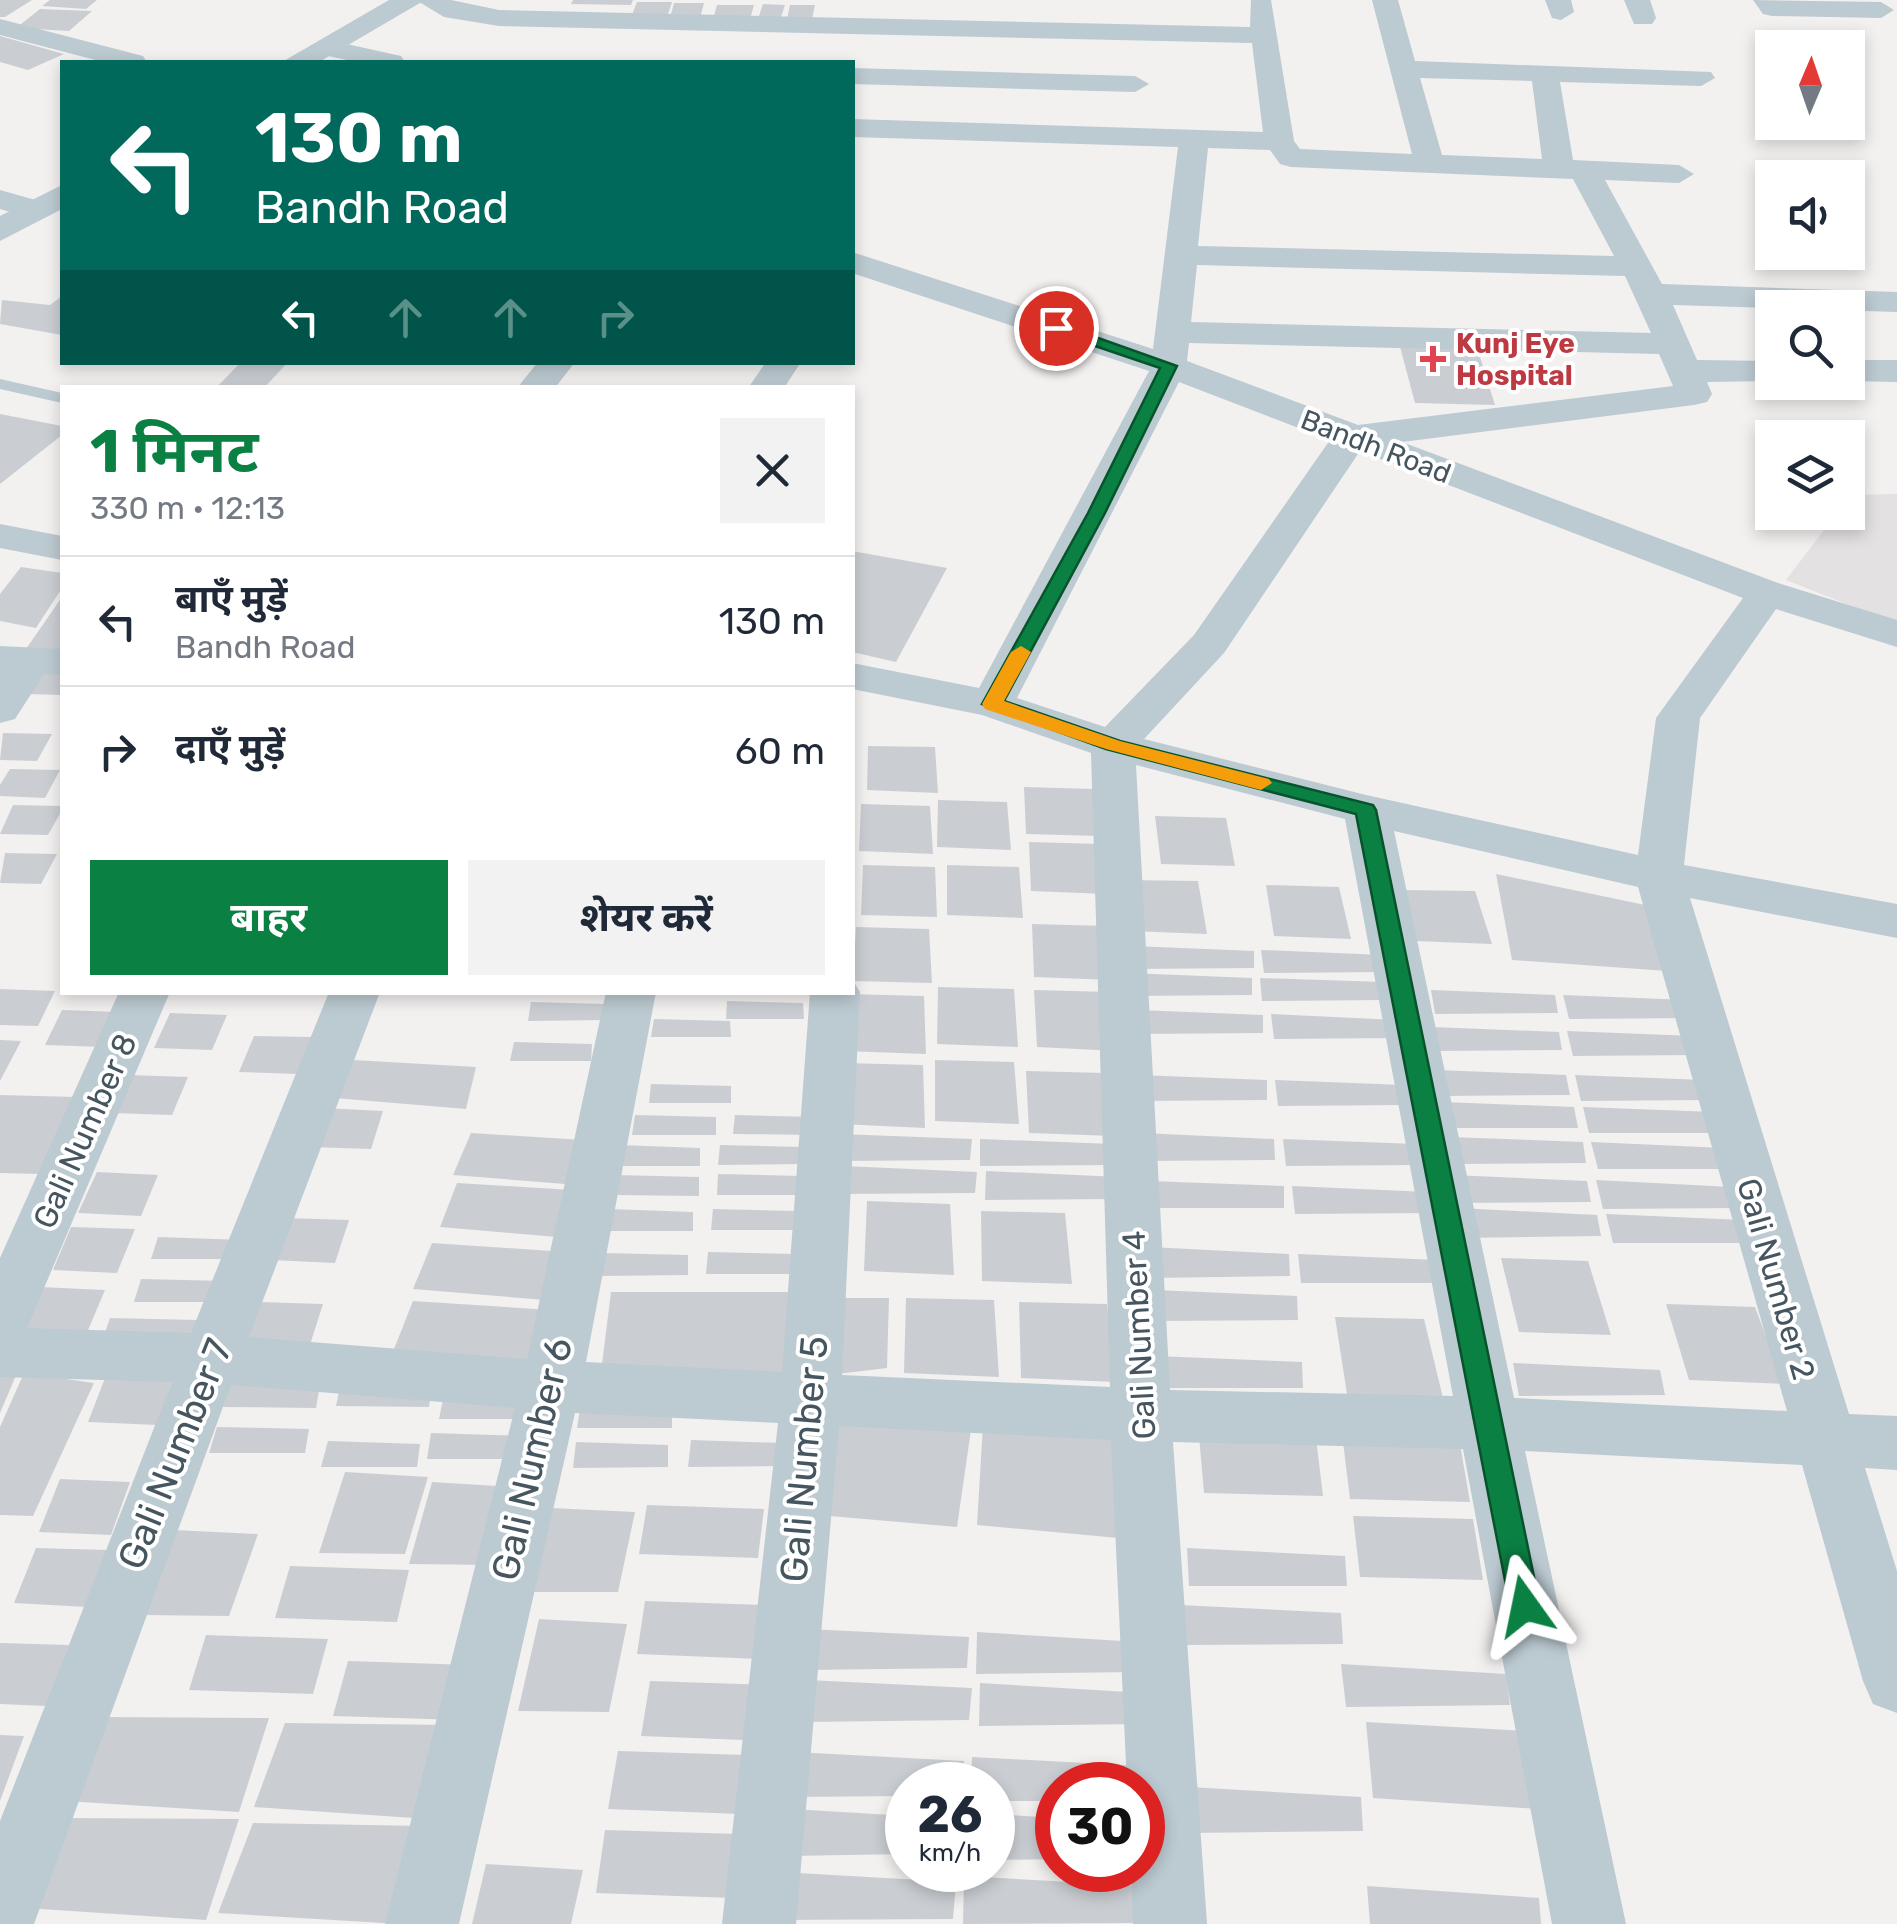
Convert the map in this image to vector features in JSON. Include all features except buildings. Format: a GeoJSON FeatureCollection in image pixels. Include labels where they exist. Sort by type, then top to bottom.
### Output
{"type":"FeatureCollection","features":[{"type":"Feature","properties":{"kind":"street"},"geometry":{"type":"LineString","coordinates":[[301,60],[411,0]]}},
{"type":"Feature","properties":{"kind":"street"},"geometry":{"type":"LineString","coordinates":[[428,0],[453,10],[499,18],[1264,35]]}},
{"type":"Feature","properties":{"kind":"street"},"geometry":{"type":"LineString","coordinates":[[1005,132],[1006,0]]}},
{"type":"Feature","properties":{"kind":"street"},"geometry":{"type":"LineString","coordinates":[[855,76],[1008,79],[1134,98],[1135,0]]}},
{"type":"Feature","properties":{"kind":"street"},"geometry":{"type":"LineString","coordinates":[[1260,0],[1279,141],[1291,158],[1679,174]]}},
{"type":"Feature","properties":{"kind":"street"},"geometry":{"type":"LineString","coordinates":[[1384,0],[1429,162]]}},
{"type":"Feature","properties":{"kind":"street"},"geometry":{"type":"LineString","coordinates":[[1766,0],[1772,8],[1880,10]]}},
{"type":"Feature","properties":{"kind":"street"},"geometry":{"type":"LineString","coordinates":[[0,27],[125,60]]}},
{"type":"Feature","properties":{"kind":"street"},"geometry":{"type":"LineString","coordinates":[[324,47],[383,60]]}},
{"type":"Feature","properties":{"kind":"street"},"geometry":{"type":"LineString","coordinates":[[1403,69],[1701,78]]}},
{"type":"Feature","properties":{"kind":"street"},"geometry":{"type":"LineString","coordinates":[[1113,745],[1209,644],[1351,437],[1692,395],[1642,280],[1572,171],[1546,74]]}},
{"type":"Feature","properties":{"kind":"street"},"geometry":{"type":"LineString","coordinates":[[855,128],[1279,141]]}},
{"type":"Feature","properties":{"kind":"street"},"geometry":{"type":"LineString","coordinates":[[992,704],[1096,513],[1172,349],[1194,139]]}},
{"type":"Feature","properties":{"kind":"street"},"geometry":{"type":"LineString","coordinates":[[0,199],[49,202]]}},
{"type":"Feature","properties":{"kind":"street"},"geometry":{"type":"LineString","coordinates":[[0,230],[49,202]]}},
{"type":"Feature","properties":{"kind":"street"},"geometry":{"type":"LineString","coordinates":[[1184,255],[1642,280],[1897,302]]}},
{"type":"Feature","properties":{"kind":"street","name":"Bandh Road"},"geometry":{"type":"LineString","coordinates":[[855,265],[1172,349],[1351,437],[1768,593],[1897,634]]}},
{"type":"Feature","properties":{"kind":"street"},"geometry":{"type":"LineString","coordinates":[[1172,349],[1677,358],[1755,369]]}},
{"type":"Feature","properties":{"kind":"street"},"geometry":{"type":"LineString","coordinates":[[539,385],[555,365]]}},
{"type":"Feature","properties":{"kind":"street"},"geometry":{"type":"LineString","coordinates":[[1865,371],[1897,371]]}},
{"type":"Feature","properties":{"kind":"street"},"geometry":{"type":"LineString","coordinates":[[0,536],[60,548]]}},
{"type":"Feature","properties":{"kind":"street"},"geometry":{"type":"LineString","coordinates":[[1659,876],[1678,718],[1768,593]]}},
{"type":"Feature","properties":{"kind":"street"},"geometry":{"type":"LineString","coordinates":[[0,710],[31,661]]}},
{"type":"Feature","properties":{"kind":"street"},"geometry":{"type":"LineString","coordinates":[[855,688],[992,704],[1113,745],[1366,810],[1659,876],[1897,922]]}},
{"type":"Feature","properties":{"kind":"street","name":"Gali Number 4"},"geometry":{"type":"LineString","coordinates":[[1113,745],[1141,1415],[1170,1924]]}},
{"type":"Feature","properties":{"kind":"street"},"geometry":{"type":"LineString","coordinates":[[1366,810],[1589,1924]]}},
{"type":"Feature","properties":{"kind":"street","name":"Gali Number 2"},"geometry":{"type":"LineString","coordinates":[[1659,876],[1822,1440],[1897,1681]]}},
{"type":"Feature","properties":{"kind":"street","name":"Gali Number 8"},"geometry":{"type":"LineString","coordinates":[[0,1324],[144,995]]}},
{"type":"Feature","properties":{"kind":"street","name":"Gali Number 7"},"geometry":{"type":"LineString","coordinates":[[0,1917],[354,995]]}},
{"type":"Feature","properties":{"kind":"street","name":"Gali Number 6"},"geometry":{"type":"LineString","coordinates":[[422,1924],[551,1386],[630,995]]}},
{"type":"Feature","properties":{"kind":"street","name":"Gali Number 5"},"geometry":{"type":"LineString","coordinates":[[759,1924],[811,1397],[836,995]]}},
{"type":"Feature","properties":{"kind":"street"},"geometry":{"type":"LineString","coordinates":[[0,1352],[213,1359],[551,1386],[1141,1415],[1486,1423],[1897,1442]]}},
{"type":"Feature","properties":{"kind":"lane"},"geometry":{"type":"LineString","coordinates":[[0,384],[60,398]]}},
{"type":"Feature","properties":{"kind":"shaded area"},"geometry":{"type":"Polygon","coordinates":[[[1897,494],[1897,624],[1786,580],[1824,530],[1865,530],[1865,495],[1897,494]]]}},
{"type":"Feature","properties":{"kind":"slow traffic"},"geometry":{"type":"LineString","coordinates":[[1021,652],[992,704],[1113,745],[1261,783]]}},
{"type":"Feature","properties":{"kind":"place","name":"Kunj Eye Hospital"},"geometry":{"type":"Point","coordinates":[1433,359]}},
{"type":"Feature","properties":{"kind":"route"},"geometry":{"type":"LineString","coordinates":[[1056,328],[1169,366],[1096,513],[992,704],[1113,745],[1366,810],[1525,1606]]}}]}
